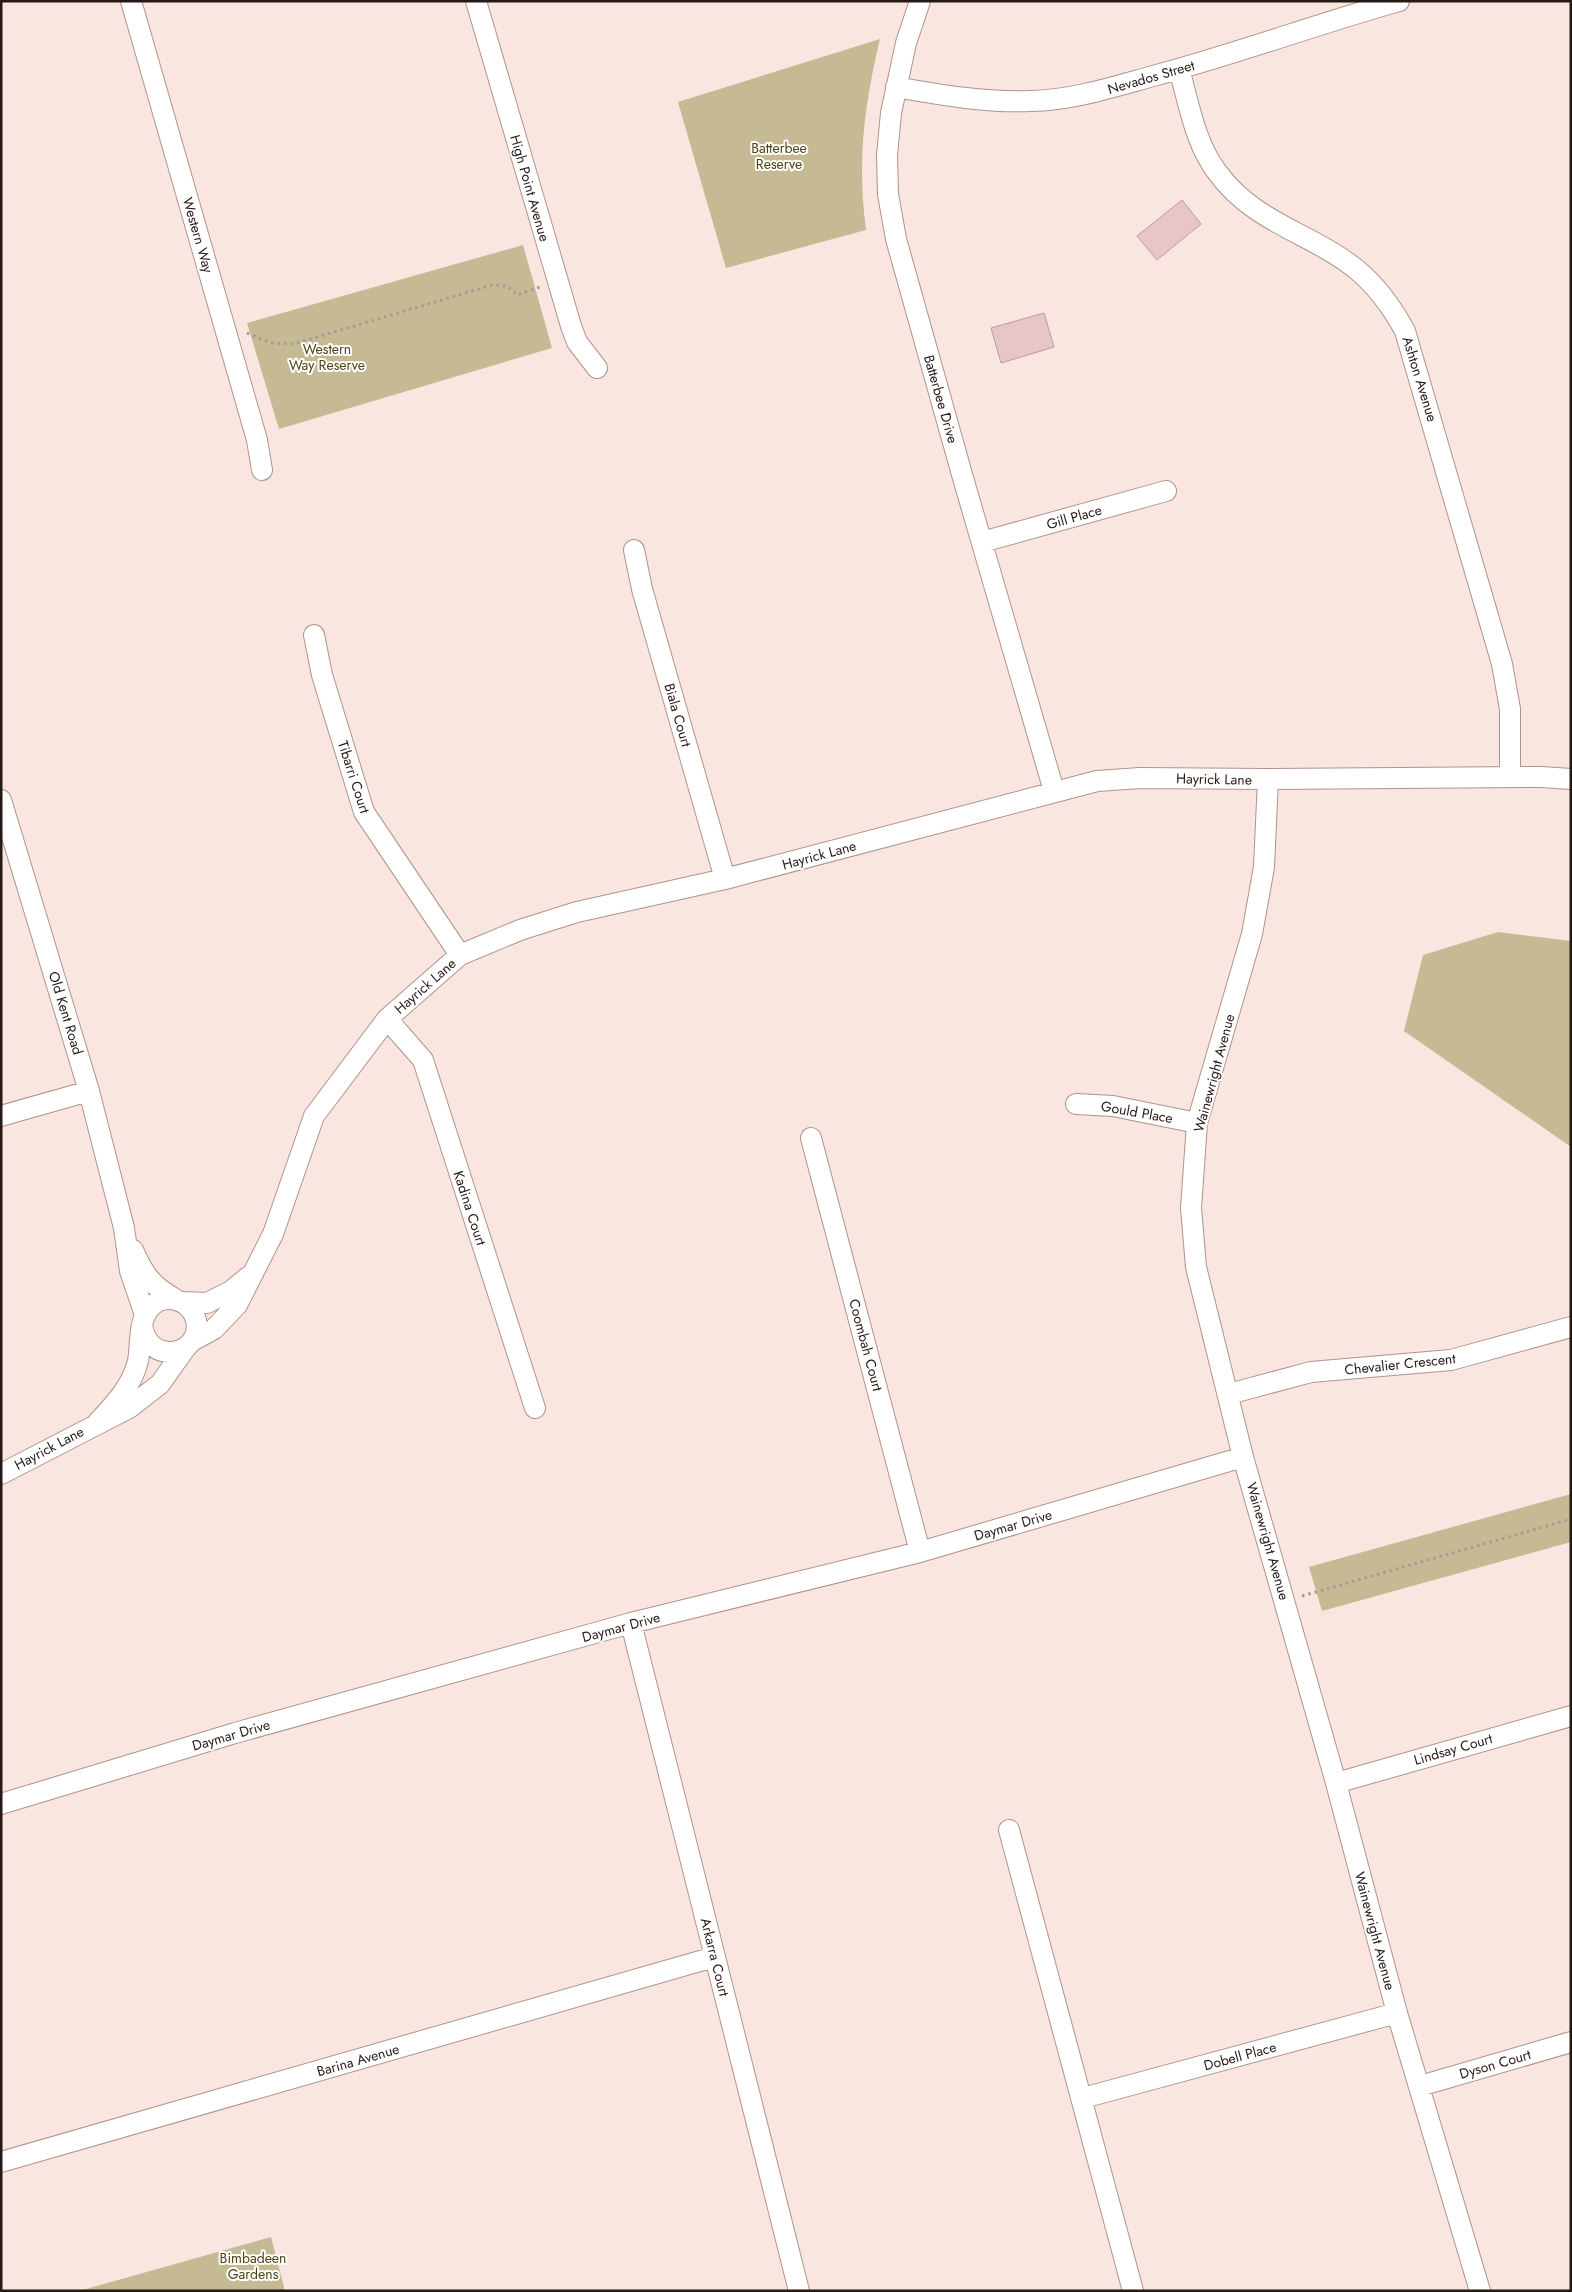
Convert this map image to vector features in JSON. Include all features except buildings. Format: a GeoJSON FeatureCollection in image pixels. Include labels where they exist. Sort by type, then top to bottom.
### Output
{"type":"FeatureCollection","features":[{"type":"Feature","properties":{"kind":"street","name":"Western Way"},"geometry":{"type":"LineString","coordinates":[[131,1],[257,440],[262,470]]}},
{"type":"Feature","properties":{"kind":"street","name":"High Point Avenue"},"geometry":{"type":"LineString","coordinates":[[476,1],[557,282],[577,342],[597,368]]}},
{"type":"Feature","properties":{"kind":"street","name":"Batterbee Drive"},"geometry":{"type":"LineString","coordinates":[[920,1],[906,44],[890,113],[888,194],[896,239],[1054,791]]}},
{"type":"Feature","properties":{"kind":"street","name":"Nevados Street"},"geometry":{"type":"LineString","coordinates":[[896,87],[970,99],[1032,102],[1100,91],[1179,69],[1400,1]]}},
{"type":"Feature","properties":{"kind":"street","name":"Ashton Avenue"},"geometry":{"type":"LineString","coordinates":[[1179,69],[1204,150],[1216,171],[1230,189],[1262,216],[1355,268],[1375,286],[1393,309],[1405,331],[1502,664],[1510,709],[1510,777]]}},
{"type":"Feature","properties":{"kind":"street","name":"Gill Place"},"geometry":{"type":"LineString","coordinates":[[982,542],[1166,491]]}},
{"type":"Feature","properties":{"kind":"street","name":"Biala Court"},"geometry":{"type":"LineString","coordinates":[[634,550],[642,589],[725,879]]}},
{"type":"Feature","properties":{"kind":"street","name":"Tibarri Court"},"geometry":{"type":"LineString","coordinates":[[314,635],[322,675],[364,812],[388,851],[460,955]]}},
{"type":"Feature","properties":{"kind":"street","name":"Hayrick Lane"},"geometry":{"type":"LineString","coordinates":[[1,1474],[96,1423],[129,1408],[160,1384],[189,1343],[214,1329],[237,1305],[273,1234],[314,1116],[387,1019],[460,955],[520,930],[577,912],[725,879],[1097,781],[1140,778],[1268,780],[1510,777],[1571,779]]}},
{"type":"Feature","properties":{"kind":"street","name":"Wainewright Avenue"},"geometry":{"type":"LineString","coordinates":[[1268,780],[1264,867],[1252,934],[1198,1123],[1191,1208],[1196,1267],[1229,1394],[1243,1457],[1286,1601],[1397,2013],[1480,2291]]}},
{"type":"Feature","properties":{"kind":"street","name":"Old Kent Road"},"geometry":{"type":"LineString","coordinates":[[1,800],[89,1091],[124,1228],[130,1271],[144,1320]]}},
{"type":"Feature","properties":{"kind":"street","name":"Kadina Court"},"geometry":{"type":"LineString","coordinates":[[387,1019],[423,1060],[535,1408]]}},
{"type":"Feature","properties":{"kind":"street"},"geometry":{"type":"LineString","coordinates":[[1,1116],[89,1091]]}},
{"type":"Feature","properties":{"kind":"street","name":"Gould Place"},"geometry":{"type":"LineString","coordinates":[[1076,1104],[1113,1106],[1198,1123]]}},
{"type":"Feature","properties":{"kind":"street","name":"Coombah Court"},"geometry":{"type":"LineString","coordinates":[[811,1138],[920,1552]]}},
{"type":"Feature","properties":{"kind":"street","name":"Old Kent Road"},"geometry":{"type":"LineString","coordinates":[[124,1228],[141,1268],[157,1289],[179,1301]]}},
{"type":"Feature","properties":{"kind":"street","name":"Hayrick Lane"},"geometry":{"type":"LineString","coordinates":[[179,1301],[207,1302],[231,1292],[252,1273]]}},
{"type":"Feature","properties":{"kind":"street"},"geometry":{"type":"LineString","coordinates":[[179,1301],[189,1308],[196,1324],[189,1343],[170,1353],[154,1348],[144,1333],[144,1320],[157,1302],[179,1301]]}},
{"type":"Feature","properties":{"kind":"street","name":"Hayrick Lane"},"geometry":{"type":"LineString","coordinates":[[96,1423],[122,1396],[137,1362],[144,1320]]}},
{"type":"Feature","properties":{"kind":"street","name":"Chevalier Crescent"},"geometry":{"type":"LineString","coordinates":[[1229,1394],[1312,1372],[1451,1360],[1571,1327]]}},
{"type":"Feature","properties":{"kind":"street","name":"Daymar Drive"},"geometry":{"type":"LineString","coordinates":[[1,1804],[235,1733],[631,1623],[920,1552],[1243,1457]]}},
{"type":"Feature","properties":{"kind":"street","name":"Arkarra Court"},"geometry":{"type":"LineString","coordinates":[[631,1623],[799,2291]]}},
{"type":"Feature","properties":{"kind":"street","name":"Lindsay Court"},"geometry":{"type":"LineString","coordinates":[[1336,1783],[1571,1716]]}},
{"type":"Feature","properties":{"kind":"street"},"geometry":{"type":"LineString","coordinates":[[1010,1830],[1133,2291]]}},
{"type":"Feature","properties":{"kind":"street","name":"Barina Avenue"},"geometry":{"type":"LineString","coordinates":[[1,2162],[714,1957]]}},
{"type":"Feature","properties":{"kind":"street","name":"Dobell Place"},"geometry":{"type":"LineString","coordinates":[[1083,2098],[1397,2013]]}},
{"type":"Feature","properties":{"kind":"street","name":"Dyson Court"},"geometry":{"type":"LineString","coordinates":[[1420,2086],[1571,2042]]}},
{"type":"Feature","properties":{"kind":"path"},"geometry":{"type":"LineString","coordinates":[[227,335],[245,332],[271,343],[294,344],[492,285],[507,286],[517,294],[557,282]]}},
{"type":"Feature","properties":{"kind":"path"},"geometry":{"type":"LineString","coordinates":[[1286,1601],[1571,1519]]}},
{"type":"Feature","properties":{"kind":"green space","name":"Batterbee Reserve"},"geometry":{"type":"Polygon","coordinates":[[[880,39],[866,111],[862,157],[863,205],[866,230],[726,268],[678,102],[880,39]]]}},
{"type":"Feature","properties":{"kind":"green space","name":"Western Way Reserve"},"geometry":{"type":"Polygon","coordinates":[[[523,245],[552,348],[279,429],[247,323],[523,245]]]}},
{"type":"Feature","properties":{"kind":"green space"},"geometry":{"type":"Polygon","coordinates":[[[1498,932],[1571,941],[1571,1147],[1404,1031],[1423,955],[1498,932]]]}},
{"type":"Feature","properties":{"kind":"green space"},"geometry":{"type":"Polygon","coordinates":[[[1571,1494],[1571,1542],[1322,1611],[1309,1567],[1571,1494]]]}},
{"type":"Feature","properties":{"kind":"green space","name":"Bimbadeen Gardens"},"geometry":{"type":"Polygon","coordinates":[[[271,2237],[285,2291],[79,2291],[271,2237]]]}}]}
